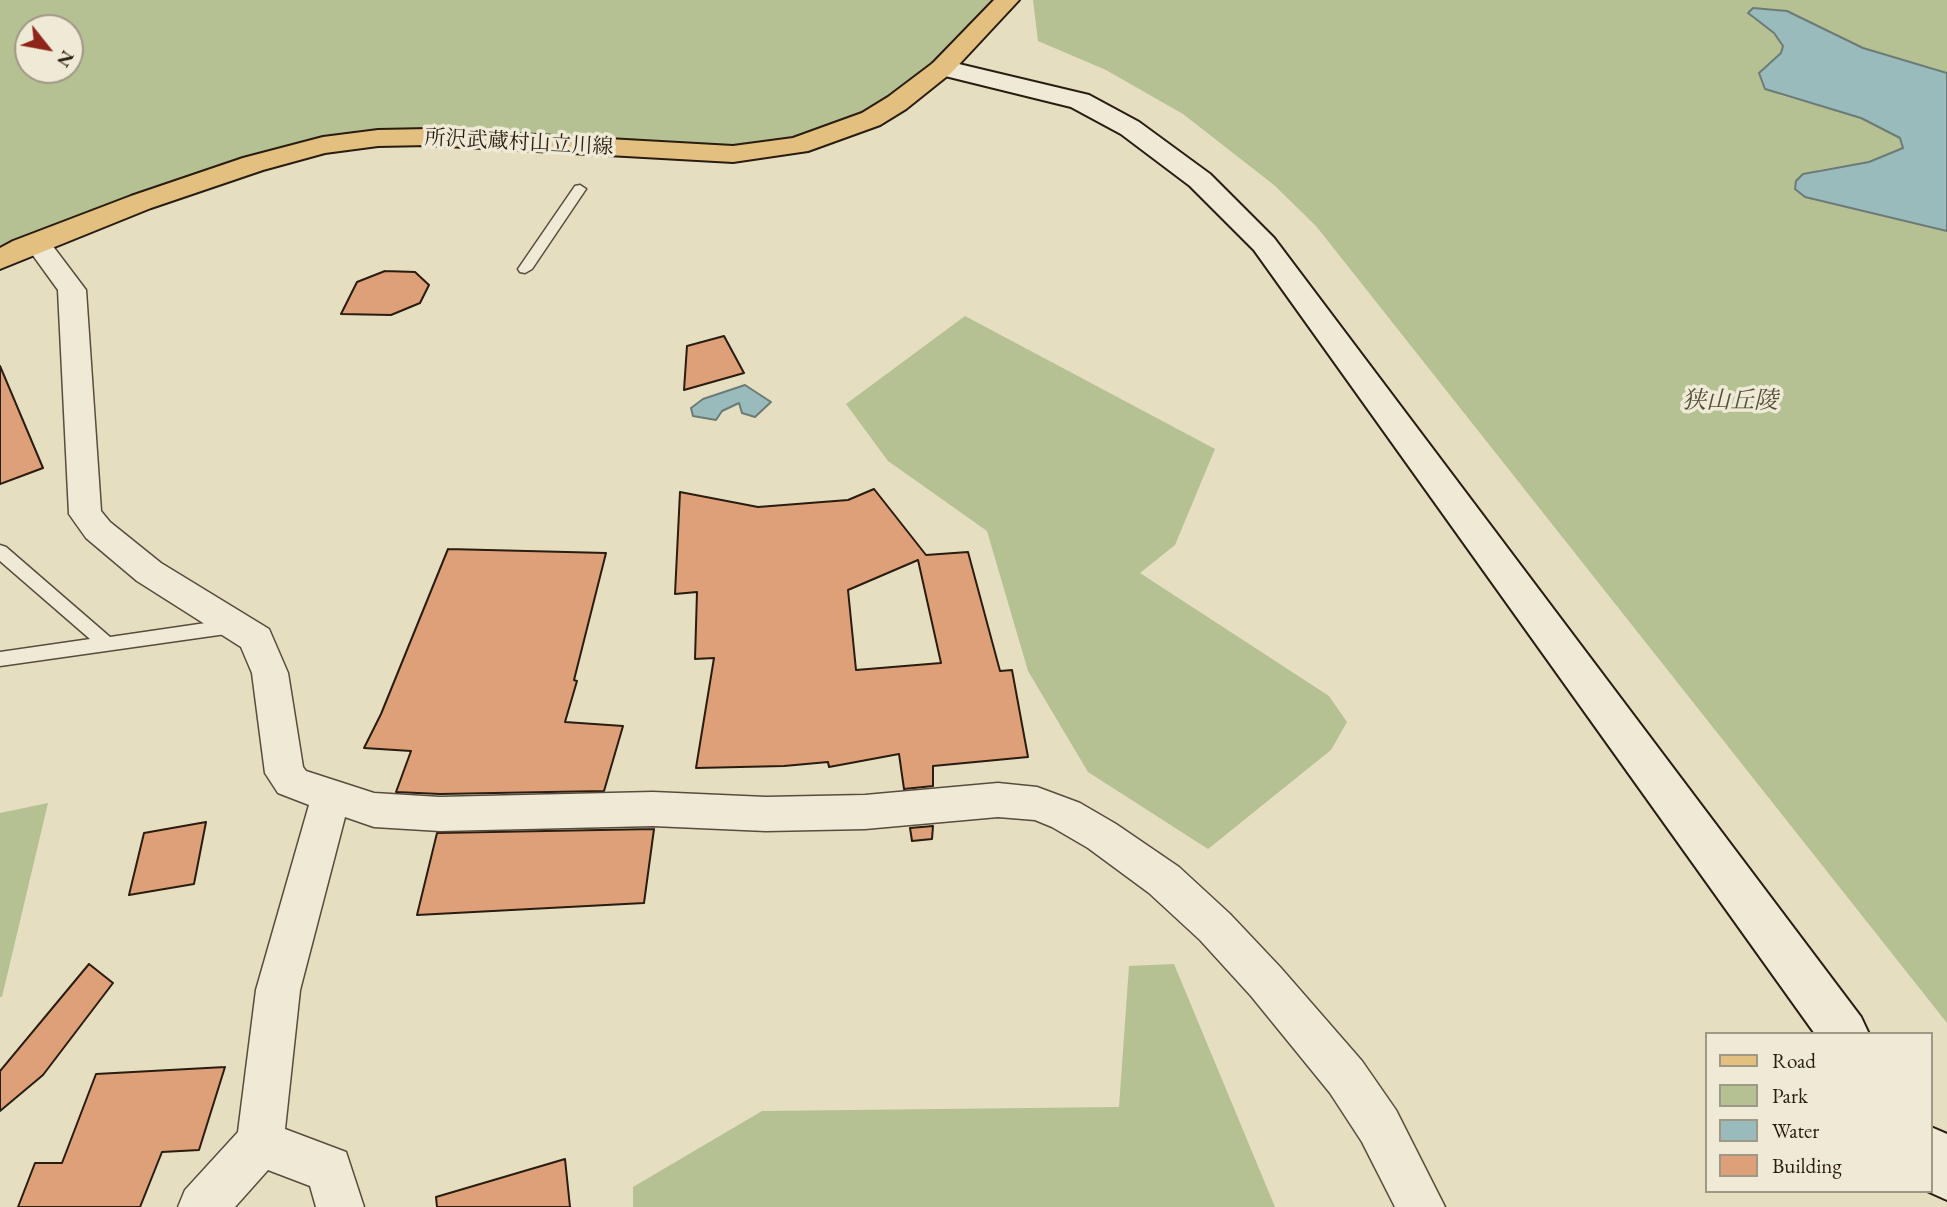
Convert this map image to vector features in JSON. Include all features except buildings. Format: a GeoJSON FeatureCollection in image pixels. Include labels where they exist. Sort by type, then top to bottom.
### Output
{"type":"FeatureCollection","features":[{"type":"Feature","properties":{"kind":"main road","name":"所沢武蔵村山立川線"},"geometry":{"type":"LineString","coordinates":[[0,260],[141,202],[253,164],[337,143],[377,138],[429,137],[733,154],[798,145],[871,119],[942,68],[1007,0]]}},
{"type":"Feature","properties":{"kind":"street"},"geometry":{"type":"LineString","coordinates":[[942,68],[1080,101],[1130,128],[1200,180],[1264,244],[1843,1032]]}},
{"type":"Feature","properties":{"kind":"street"},"geometry":{"type":"LineString","coordinates":[[37,243],[72,290],[85,514],[98,530],[149,572],[256,639],[270,673],[284,773],[292,782],[373,810],[440,814],[653,809],[766,814],[865,812],[998,800],[1037,804],[1066,815],[1102,836],[1164,880],[1215,927],[1266,982],[1346,1077],[1379,1126],[1422,1207]]}},
{"type":"Feature","properties":{"kind":"street"},"geometry":{"type":"LineString","coordinates":[[202,1207],[260,1143],[278,990],[331,796]]}},
{"type":"Feature","properties":{"kind":"street"},"geometry":{"type":"LineString","coordinates":[[260,1143],[329,1169],[340,1207]]}},
{"type":"Feature","properties":{"kind":"street"},"geometry":{"type":"LineString","coordinates":[[1933,1156],[1947,1174]]}},
{"type":"Feature","properties":{"kind":"lane"},"geometry":{"type":"LineString","coordinates":[[525,269],[580,189]]}},
{"type":"Feature","properties":{"kind":"lane"},"geometry":{"type":"LineString","coordinates":[[0,551],[108,645]]}},
{"type":"Feature","properties":{"kind":"lane"},"geometry":{"type":"LineString","coordinates":[[0,659],[233,626]]}},
{"type":"Feature","properties":{"kind":"green space"},"geometry":{"type":"Polygon","coordinates":[[[0,0],[1007,0],[871,119],[733,154],[429,137],[323,145],[0,260],[0,0]]]}},
{"type":"Feature","properties":{"kind":"green space","name":"狭山丘陵"},"geometry":{"type":"Polygon","coordinates":[[[1033,0],[1947,0],[1947,73],[1863,48],[1829,33],[1751,17],[1774,33],[1783,46],[1781,53],[1764,67],[1780,95],[1861,118],[1900,138],[1903,148],[1869,162],[1818,170],[1805,197],[1947,231],[1947,1023],[1316,226],[1274,185],[1183,114],[1106,70],[1038,41],[1033,0]]]}},
{"type":"Feature","properties":{"kind":"green space"},"geometry":{"type":"Polygon","coordinates":[[[965,316],[1215,449],[1175,545],[1140,573],[1329,696],[1347,722],[1331,750],[1208,849],[1088,772],[1028,671],[987,531],[888,461],[846,404],[965,316]]]}},
{"type":"Feature","properties":{"kind":"green space"},"geometry":{"type":"Polygon","coordinates":[[[48,803],[2,997],[0,997],[0,813],[48,803]]]}},
{"type":"Feature","properties":{"kind":"green space"},"geometry":{"type":"Polygon","coordinates":[[[1174,964],[1275,1207],[633,1207],[633,1187],[762,1111],[1119,1107],[1129,966],[1174,964]]]}},
{"type":"Feature","properties":{"kind":"water"},"geometry":{"type":"Polygon","coordinates":[[[1753,8],[1787,11],[1863,48],[1947,73],[1947,231],[1805,197],[1795,189],[1796,181],[1803,174],[1869,162],[1903,148],[1900,138],[1861,118],[1765,89],[1759,73],[1781,53],[1783,46],[1774,33],[1748,13],[1753,8]]]}},
{"type":"Feature","properties":{"kind":"water"},"geometry":{"type":"Polygon","coordinates":[[[745,385],[771,402],[755,417],[742,413],[739,403],[722,411],[716,420],[693,416],[691,408],[703,399],[745,385]]]}}]}
